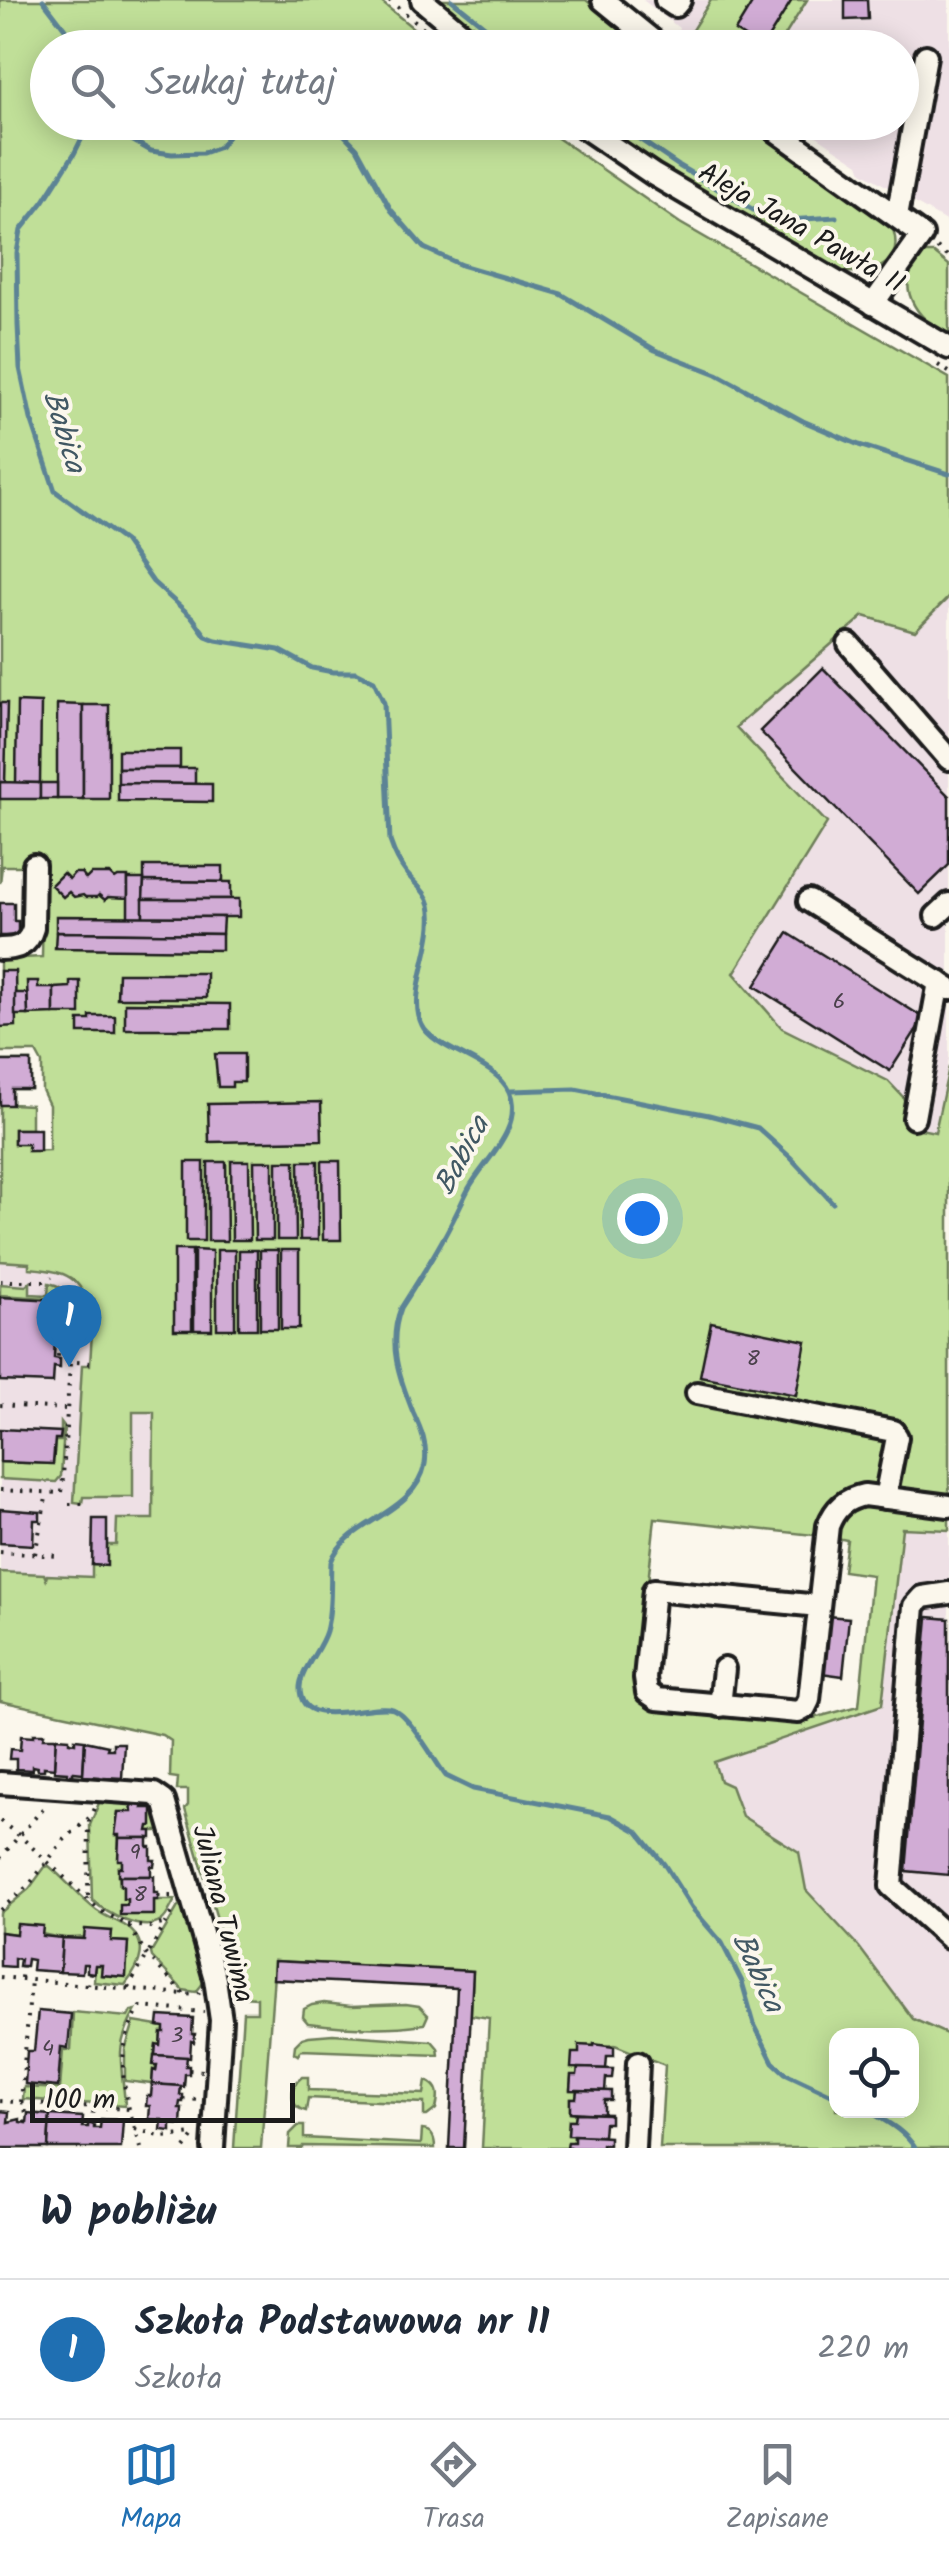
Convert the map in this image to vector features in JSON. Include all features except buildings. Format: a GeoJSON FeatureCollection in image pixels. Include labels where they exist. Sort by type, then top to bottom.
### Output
{"type":"FeatureCollection","features":[{"type":"Feature","properties":{"kind":"street"},"geometry":{"type":"LineString","coordinates":[[422,0],[458,30]]}},
{"type":"Feature","properties":{"kind":"street"},"geometry":{"type":"LineString","coordinates":[[602,0],[640,30]]}},
{"type":"Feature","properties":{"kind":"street"},"geometry":{"type":"LineString","coordinates":[[666,0],[675,6],[680,0]]}},
{"type":"Feature","properties":{"kind":"street"},"geometry":{"type":"LineString","coordinates":[[919,93],[926,56]]}},
{"type":"Feature","properties":{"kind":"street","name":"Aleja Jana Pawła II"},"geometry":{"type":"LineString","coordinates":[[602,140],[654,175],[949,348]]}},
{"type":"Feature","properties":{"kind":"street"},"geometry":{"type":"LineString","coordinates":[[789,140],[922,235],[874,304]]}},
{"type":"Feature","properties":{"kind":"street"},"geometry":{"type":"LineString","coordinates":[[896,216],[910,140]]}},
{"type":"Feature","properties":{"kind":"street"},"geometry":{"type":"LineString","coordinates":[[848,644],[949,759]]}},
{"type":"Feature","properties":{"kind":"street"},"geometry":{"type":"LineString","coordinates":[[0,950],[20,947],[31,936],[34,865]]}},
{"type":"Feature","properties":{"kind":"street"},"geometry":{"type":"LineString","coordinates":[[809,901],[944,986],[914,1118]]}},
{"type":"Feature","properties":{"kind":"street"},"geometry":{"type":"LineString","coordinates":[[698,1393],[894,1431],[897,1437],[884,1498]]}},
{"type":"Feature","properties":{"kind":"street"},"geometry":{"type":"LineString","coordinates":[[818,1606],[654,1590],[647,1692],[657,1699],[720,1706],[790,1713],[805,1708],[827,1536],[838,1507],[864,1495],[949,1506]]}},
{"type":"Feature","properties":{"kind":"street"},"geometry":{"type":"LineString","coordinates":[[949,1593],[922,1597],[914,1606],[891,1886],[949,1938]]}},
{"type":"Feature","properties":{"kind":"street"},"geometry":{"type":"LineString","coordinates":[[720,1706],[724,1669]]}},
{"type":"Feature","properties":{"kind":"street","name":"Juliana Tuwima"},"geometry":{"type":"LineString","coordinates":[[0,1783],[154,1794],[167,1806],[221,2007],[208,2139]]}},
{"type":"Feature","properties":{"kind":"street"},"geometry":{"type":"LineString","coordinates":[[634,2148],[638,2063]]}},
{"type":"Feature","properties":{"kind":"path"},"geometry":{"type":"LineString","coordinates":[[389,0],[425,30]]}},
{"type":"Feature","properties":{"kind":"path"},"geometry":{"type":"LineString","coordinates":[[0,1281],[44,1282],[52,1277]]}},
{"type":"Feature","properties":{"kind":"path"},"geometry":{"type":"LineString","coordinates":[[78,1302],[94,1302]]}},
{"type":"Feature","properties":{"kind":"path"},"geometry":{"type":"LineString","coordinates":[[0,1490],[62,1493],[72,1330],[60,1330],[58,1358]]}},
{"type":"Feature","properties":{"kind":"path"},"geometry":{"type":"LineString","coordinates":[[79,1330],[92,1330]]}},
{"type":"Feature","properties":{"kind":"path"},"geometry":{"type":"LineString","coordinates":[[77,1362],[90,1363]]}},
{"type":"Feature","properties":{"kind":"path"},"geometry":{"type":"LineString","coordinates":[[0,1406],[67,1409]]}},
{"type":"Feature","properties":{"kind":"path"},"geometry":{"type":"LineString","coordinates":[[35,1554],[47,1493]]}},
{"type":"Feature","properties":{"kind":"path"},"geometry":{"type":"LineString","coordinates":[[69,1504],[82,1504]]}},
{"type":"Feature","properties":{"kind":"path"},"geometry":{"type":"LineString","coordinates":[[0,1552],[58,1556]]}},
{"type":"Feature","properties":{"kind":"path"},"geometry":{"type":"LineString","coordinates":[[0,1858],[62,1788]]}},
{"type":"Feature","properties":{"kind":"path"},"geometry":{"type":"LineString","coordinates":[[90,1901],[88,1838],[95,1807]]}},
{"type":"Feature","properties":{"kind":"path"},"geometry":{"type":"LineString","coordinates":[[0,1910],[29,1885],[63,1841],[90,1817]]}},
{"type":"Feature","properties":{"kind":"path"},"geometry":{"type":"LineString","coordinates":[[0,1821],[99,1910],[128,1925],[146,1955],[184,1994]]}},
{"type":"Feature","properties":{"kind":"path"},"geometry":{"type":"LineString","coordinates":[[128,1988],[182,1898],[158,1896]]}},
{"type":"Feature","properties":{"kind":"path"},"geometry":{"type":"LineString","coordinates":[[128,1925],[165,1924]]}},
{"type":"Feature","properties":{"kind":"path"},"geometry":{"type":"LineString","coordinates":[[21,1978],[22,1966]]}},
{"type":"Feature","properties":{"kind":"path"},"geometry":{"type":"LineString","coordinates":[[88,1984],[90,1972]]}},
{"type":"Feature","properties":{"kind":"path"},"geometry":{"type":"LineString","coordinates":[[0,1976],[197,1995],[206,1985]]}},
{"type":"Feature","properties":{"kind":"path"},"geometry":{"type":"LineString","coordinates":[[25,2123],[31,1980]]}},
{"type":"Feature","properties":{"kind":"path"},"geometry":{"type":"LineString","coordinates":[[141,2148],[122,2077],[122,2054],[128,2028],[140,2007],[142,1990]]}},
{"type":"Feature","properties":{"kind":"path"},"geometry":{"type":"LineString","coordinates":[[140,2007],[202,2011],[210,2016]]}},
{"type":"Feature","properties":{"kind":"path"},"geometry":{"type":"LineString","coordinates":[[183,2098],[205,2100]]}},
{"type":"Feature","properties":{"kind":"path"},"geometry":{"type":"LineString","coordinates":[[0,2101],[129,2109]]}},
{"type":"Feature","properties":{"kind":"path"},"geometry":{"type":"LineString","coordinates":[[91,2124],[92,2107]]}},
{"type":"Feature","properties":{"kind":"path"},"geometry":{"type":"LineString","coordinates":[[135,2129],[163,2137],[196,2134],[208,2139]]}},
{"type":"Feature","properties":{"kind":"path"},"geometry":{"type":"LineString","coordinates":[[185,2148],[196,2134]]}},
{"type":"Feature","properties":{"kind":"shaded area"},"geometry":{"type":"Polygon","coordinates":[[[643,0],[949,0],[949,223],[862,172],[859,164],[823,140],[919,140],[919,30],[679,28],[643,0]]]}},
{"type":"Feature","properties":{"kind":"shaded area"},"geometry":{"type":"Polygon","coordinates":[[[949,597],[949,1059],[934,1133],[915,1128],[888,1081],[782,1028],[734,973],[827,823],[736,727],[864,616],[915,631],[949,597]]]}},
{"type":"Feature","properties":{"kind":"shaded area"},"geometry":{"type":"Polygon","coordinates":[[[0,1158],[145,1158],[235,1407],[232,1589],[0,1577],[0,1158]]]}},
{"type":"Feature","properties":{"kind":"shaded area"},"geometry":{"type":"Polygon","coordinates":[[[902,1527],[949,1530],[949,2035],[913,2019],[860,1947],[806,1890],[799,1852],[742,1816],[731,1786],[720,1781],[714,1761],[882,1705],[902,1527]]]}},
{"type":"Feature","properties":{"kind":"green space"},"geometry":{"type":"Polygon","coordinates":[[[0,0],[379,0],[415,30],[30,30],[30,140],[560,140],[680,223],[949,378],[949,597],[915,631],[864,616],[736,727],[827,823],[734,973],[782,1028],[888,1081],[903,1097],[915,1128],[935,1132],[949,1067],[949,1499],[883,1488],[850,1490],[826,1506],[813,1535],[655,1518],[636,1693],[654,1708],[795,1723],[859,1706],[872,1575],[843,1571],[847,1540],[827,1536],[845,1501],[949,1506],[949,1530],[902,1528],[882,1705],[714,1762],[720,1781],[731,1786],[742,1816],[799,1852],[806,1890],[859,1947],[913,2019],[949,2035],[949,2148],[660,2148],[665,2065],[615,2045],[595,2044],[580,2045],[577,2075],[571,2076],[570,2089],[577,2090],[576,2098],[570,2098],[570,2112],[576,2113],[575,2120],[569,2120],[568,2134],[574,2135],[574,2142],[567,2148],[482,2148],[489,2018],[471,2015],[473,1971],[275,1961],[261,2148],[234,2148],[243,2012],[257,2012],[257,1998],[241,1997],[239,1985],[228,1987],[227,1999],[223,1985],[235,1981],[185,1809],[188,1790],[177,1790],[178,1778],[170,1777],[171,1741],[162,1735],[0,1701],[0,1572],[44,1574],[46,1579],[47,1575],[92,1577],[92,1565],[106,1565],[107,1545],[116,1545],[117,1519],[153,1519],[154,1412],[133,1412],[133,1497],[83,1497],[82,1503],[74,1502],[82,1365],[90,1365],[94,1299],[85,1298],[76,1283],[63,1274],[29,1268],[29,1263],[0,1261],[0,1061],[31,1061],[31,1089],[12,1089],[12,1104],[31,1105],[31,1129],[14,1129],[14,1144],[28,1144],[29,1151],[49,1150],[49,1105],[42,1090],[42,1063],[36,1052],[0,1052],[0,959],[42,957],[44,866],[27,885],[23,884],[23,866],[2,866],[0,883],[0,0]]]}},
{"type":"Feature","properties":{"kind":"green space"},"geometry":{"type":"Polygon","coordinates":[[[437,0],[586,0],[623,30],[474,30],[437,0]]]}},
{"type":"Feature","properties":{"kind":"green space"},"geometry":{"type":"Polygon","coordinates":[[[711,0],[807,0],[788,30],[692,30],[711,0]]]}},
{"type":"Feature","properties":{"kind":"green space"},"geometry":{"type":"Polygon","coordinates":[[[621,140],[770,140],[888,218],[894,233],[893,255],[878,268],[840,271],[621,140]]]}},
{"type":"Feature","properties":{"kind":"green space"},"geometry":{"type":"Polygon","coordinates":[[[922,253],[934,253],[949,265],[949,337],[927,321],[912,301],[909,278],[922,253]]]}},
{"type":"Feature","properties":{"kind":"green space"},"geometry":{"type":"Polygon","coordinates":[[[30,1282],[30,1294],[48,1295],[49,1283],[66,1293],[75,1324],[58,1326],[59,1299],[0,1295],[0,1284],[26,1286],[30,1282]]]}},
{"type":"Feature","properties":{"kind":"green space"},"geometry":{"type":"Polygon","coordinates":[[[61,1423],[64,1427],[61,1476],[56,1482],[0,1479],[0,1462],[53,1464],[55,1441],[61,1441],[61,1423]]]}},
{"type":"Feature","properties":{"kind":"green space"},"geometry":{"type":"Polygon","coordinates":[[[101,1798],[151,1799],[160,1831],[148,1831],[142,1802],[132,1802],[132,1812],[118,1812],[115,1835],[119,1835],[123,1899],[127,1899],[127,1905],[154,1915],[154,1900],[175,1900],[161,1921],[135,1923],[115,1916],[92,1900],[90,1825],[101,1798]]]}},
{"type":"Feature","properties":{"kind":"green space"},"geometry":{"type":"Polygon","coordinates":[[[49,1866],[90,1905],[124,1925],[138,1939],[139,1962],[125,1985],[94,1982],[95,1965],[102,1965],[101,1975],[125,1977],[128,1942],[111,1941],[112,1931],[63,1938],[17,1925],[16,1934],[0,1932],[0,1913],[49,1866]]]}},
{"type":"Feature","properties":{"kind":"green space"},"geometry":{"type":"Polygon","coordinates":[[[179,1905],[204,1982],[196,1992],[183,1990],[151,1953],[179,1905]]]}},
{"type":"Feature","properties":{"kind":"green space"},"geometry":{"type":"Polygon","coordinates":[[[324,2003],[406,2004],[419,2006],[428,2015],[424,2024],[395,2027],[308,2023],[303,2017],[304,2009],[324,2003]]]}},
{"type":"Feature","properties":{"kind":"green space"},"geometry":{"type":"Polygon","coordinates":[[[136,2010],[121,2048],[125,2106],[23,2099],[24,2087],[60,2089],[63,2050],[71,2050],[73,2012],[128,2017],[136,2010]]]}},
{"type":"Feature","properties":{"kind":"green space"},"geometry":{"type":"Polygon","coordinates":[[[134,2022],[164,2027],[160,2045],[156,2045],[152,2084],[125,2081],[125,2050],[134,2022]]]}},
{"type":"Feature","properties":{"kind":"green space"},"geometry":{"type":"Polygon","coordinates":[[[333,2034],[432,2041],[439,2055],[301,2050],[298,2055],[294,2053],[302,2038],[333,2034]]]}},
{"type":"Feature","properties":{"kind":"green space"},"geometry":{"type":"Polygon","coordinates":[[[302,2077],[308,2077],[308,2090],[424,2094],[426,2081],[434,2086],[438,2100],[436,2109],[427,2116],[424,2103],[308,2098],[306,2111],[296,2105],[292,2096],[302,2077]]]}},
{"type":"Feature","properties":{"kind":"green space"},"geometry":{"type":"Polygon","coordinates":[[[304,2126],[304,2138],[421,2144],[425,2130],[432,2136],[435,2148],[289,2148],[290,2134],[304,2126]]]}},
{"type":"Feature","properties":{"kind":"waterway","name":"Babica"},"geometry":{"type":"LineString","coordinates":[[43,0],[66,30]]}},
{"type":"Feature","properties":{"kind":"waterway"},"geometry":{"type":"LineString","coordinates":[[452,0],[490,30]]}},
{"type":"Feature","properties":{"kind":"waterway","name":"Babica"},"geometry":{"type":"LineString","coordinates":[[81,140],[44,201],[21,230],[17,253],[20,368],[31,419],[55,491],[124,541],[153,582],[193,618],[206,636],[279,650],[312,668],[356,672],[374,681],[384,703],[390,841],[402,866],[430,905],[430,935],[418,998],[422,1025],[436,1040],[494,1073],[506,1086],[512,1105],[510,1125],[503,1138],[469,1188],[401,1308],[395,1335],[396,1360],[423,1437],[425,1464],[408,1495],[350,1537],[331,1562],[328,1623],[301,1680],[303,1701],[323,1713],[393,1709],[414,1729],[446,1776],[473,1789],[610,1816],[637,1831],[722,1943],[742,1982],[754,2024],[773,2062],[785,2073],[829,2094]]}},
{"type":"Feature","properties":{"kind":"waterway"},"geometry":{"type":"LineString","coordinates":[[132,140],[151,151],[172,154],[203,153],[220,147],[225,140]]}},
{"type":"Feature","properties":{"kind":"waterway"},"geometry":{"type":"LineString","coordinates":[[349,140],[391,210],[424,248],[461,265],[561,294],[655,350],[717,374],[803,421],[859,445],[949,474]]}},
{"type":"Feature","properties":{"kind":"waterway"},"geometry":{"type":"LineString","coordinates":[[641,140],[772,221],[836,217]]}},
{"type":"Feature","properties":{"kind":"waterway"},"geometry":{"type":"LineString","coordinates":[[511,1091],[575,1089],[758,1128],[833,1203]]}},
{"type":"Feature","properties":{"kind":"waterway","name":"Babica"},"geometry":{"type":"LineString","coordinates":[[880,2118],[900,2131],[915,2148]]}},
{"type":"Feature","properties":{"kind":"place","name":"Szkoła Podstawowa nr 11"},"geometry":{"type":"Point","coordinates":[69,1367]}}]}
